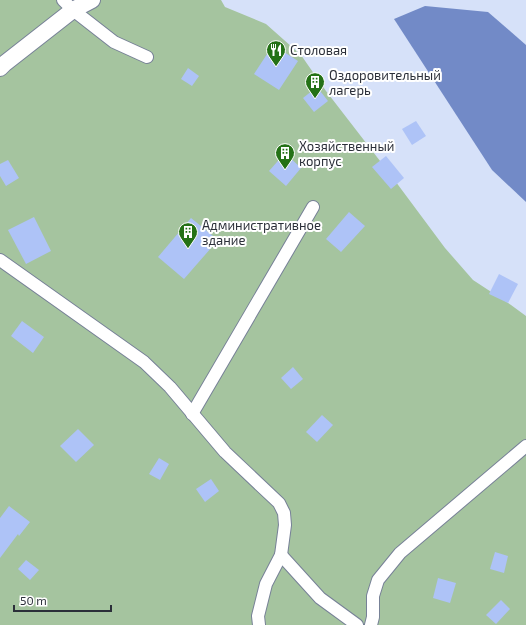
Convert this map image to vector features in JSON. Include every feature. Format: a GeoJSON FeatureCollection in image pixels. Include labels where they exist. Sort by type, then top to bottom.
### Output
{"type":"FeatureCollection","features":[{"type":"Feature","properties":{"kind":"main road"},"geometry":{"type":"LineString","coordinates":[[0,68],[68,5],[92,0]]}},
{"type":"Feature","properties":{"kind":"street"},"geometry":{"type":"LineString","coordinates":[[68,5],[114,42],[147,57]]}},
{"type":"Feature","properties":{"kind":"street"},"geometry":{"type":"LineString","coordinates":[[192,414],[312,207]]}},
{"type":"Feature","properties":{"kind":"street"},"geometry":{"type":"LineString","coordinates":[[0,260],[144,362],[170,387],[225,452],[279,503],[284,513],[285,525],[281,555],[266,584],[258,616],[259,625]]}},
{"type":"Feature","properties":{"kind":"street"},"geometry":{"type":"LineString","coordinates":[[370,625],[373,617],[372,596],[378,580],[400,553],[526,446]]}},
{"type":"Feature","properties":{"kind":"street"},"geometry":{"type":"LineString","coordinates":[[281,555],[320,598],[357,625]]}},
{"type":"Feature","properties":{"kind":"green space"},"geometry":{"type":"Polygon","coordinates":[[[0,0],[221,0],[225,7],[266,24],[301,55],[326,91],[445,248],[473,280],[526,316],[526,625],[0,625],[0,0]]]}},
{"type":"Feature","properties":{"kind":"water"},"geometry":{"type":"Polygon","coordinates":[[[425,6],[488,12],[526,45],[526,202],[492,170],[394,19],[425,6]]]}},
{"type":"Feature","properties":{"kind":"building","name":"Столовая"},"geometry":{"type":"Polygon","coordinates":[[[273,45],[298,61],[279,90],[254,74],[273,45]]]}},
{"type":"Feature","properties":{"kind":"building"},"geometry":{"type":"Polygon","coordinates":[[[188,68],[199,76],[192,86],[181,79],[188,68]]]}},
{"type":"Feature","properties":{"kind":"building","name":"Оздоровительный лагерь"},"geometry":{"type":"Polygon","coordinates":[[[317,87],[328,101],[314,112],[303,98],[317,87]]]}},
{"type":"Feature","properties":{"kind":"building"},"geometry":{"type":"Polygon","coordinates":[[[416,121],[426,136],[412,145],[402,129],[416,121]]]}},
{"type":"Feature","properties":{"kind":"building","name":"Хозяйственный корпус"},"geometry":{"type":"Polygon","coordinates":[[[285,153],[301,168],[286,186],[269,171],[285,153]]]}},
{"type":"Feature","properties":{"kind":"building"},"geometry":{"type":"Polygon","coordinates":[[[386,156],[404,178],[391,189],[372,167],[386,156]]]}},
{"type":"Feature","properties":{"kind":"building"},"geometry":{"type":"Polygon","coordinates":[[[8,160],[19,178],[6,186],[0,176],[0,164],[8,160]]]}},
{"type":"Feature","properties":{"kind":"building","name":"Административное здание"},"geometry":{"type":"Polygon","coordinates":[[[349,212],[365,226],[341,252],[326,239],[349,212]]]}},
{"type":"Feature","properties":{"kind":"building"},"geometry":{"type":"Polygon","coordinates":[[[34,217],[51,251],[26,264],[8,230],[34,217]]]}},
{"type":"Feature","properties":{"kind":"building","name":"Административное здание"},"geometry":{"type":"Polygon","coordinates":[[[191,218],[218,240],[184,279],[158,257],[191,218]]]}},
{"type":"Feature","properties":{"kind":"building"},"geometry":{"type":"Polygon","coordinates":[[[499,274],[518,284],[508,303],[489,294],[499,274]]]}},
{"type":"Feature","properties":{"kind":"building"},"geometry":{"type":"Polygon","coordinates":[[[22,321],[44,337],[33,353],[11,336],[22,321]]]}},
{"type":"Feature","properties":{"kind":"building"},"geometry":{"type":"Polygon","coordinates":[[[293,367],[303,379],[291,389],[281,378],[293,367]]]}},
{"type":"Feature","properties":{"kind":"building"},"geometry":{"type":"Polygon","coordinates":[[[322,415],[333,425],[317,442],[306,432],[322,415]]]}},
{"type":"Feature","properties":{"kind":"building"},"geometry":{"type":"Polygon","coordinates":[[[78,429],[94,445],[76,462],[60,446],[78,429]]]}},
{"type":"Feature","properties":{"kind":"building"},"geometry":{"type":"Polygon","coordinates":[[[159,458],[169,464],[160,480],[149,474],[159,458]]]}},
{"type":"Feature","properties":{"kind":"building"},"geometry":{"type":"Polygon","coordinates":[[[211,479],[219,491],[205,502],[196,489],[211,479]]]}},
{"type":"Feature","properties":{"kind":"building"},"geometry":{"type":"Polygon","coordinates":[[[9,506],[30,522],[19,536],[18,534],[0,558],[0,518],[9,506]]]}},
{"type":"Feature","properties":{"kind":"building"},"geometry":{"type":"Polygon","coordinates":[[[495,552],[508,556],[504,573],[490,569],[495,552]]]}},
{"type":"Feature","properties":{"kind":"building"},"geometry":{"type":"Polygon","coordinates":[[[26,560],[39,570],[30,580],[18,569],[26,560]]]}},
{"type":"Feature","properties":{"kind":"building"},"geometry":{"type":"Polygon","coordinates":[[[438,578],[456,583],[450,603],[433,598],[438,578]]]}},
{"type":"Feature","properties":{"kind":"building"},"geometry":{"type":"Polygon","coordinates":[[[501,600],[510,609],[496,624],[486,615],[501,600]]]}},
{"type":"Feature","properties":{"kind":"place","name":"Столовая"},"geometry":{"type":"Point","coordinates":[276,67]}},
{"type":"Feature","properties":{"kind":"place","name":"Оздоровительный лагерь"},"geometry":{"type":"Point","coordinates":[315,99]}},
{"type":"Feature","properties":{"kind":"place","name":"Хозяйственный корпус"},"geometry":{"type":"Point","coordinates":[285,170]}},
{"type":"Feature","properties":{"kind":"place","name":"Административное здание"},"geometry":{"type":"Point","coordinates":[188,249]}}]}
